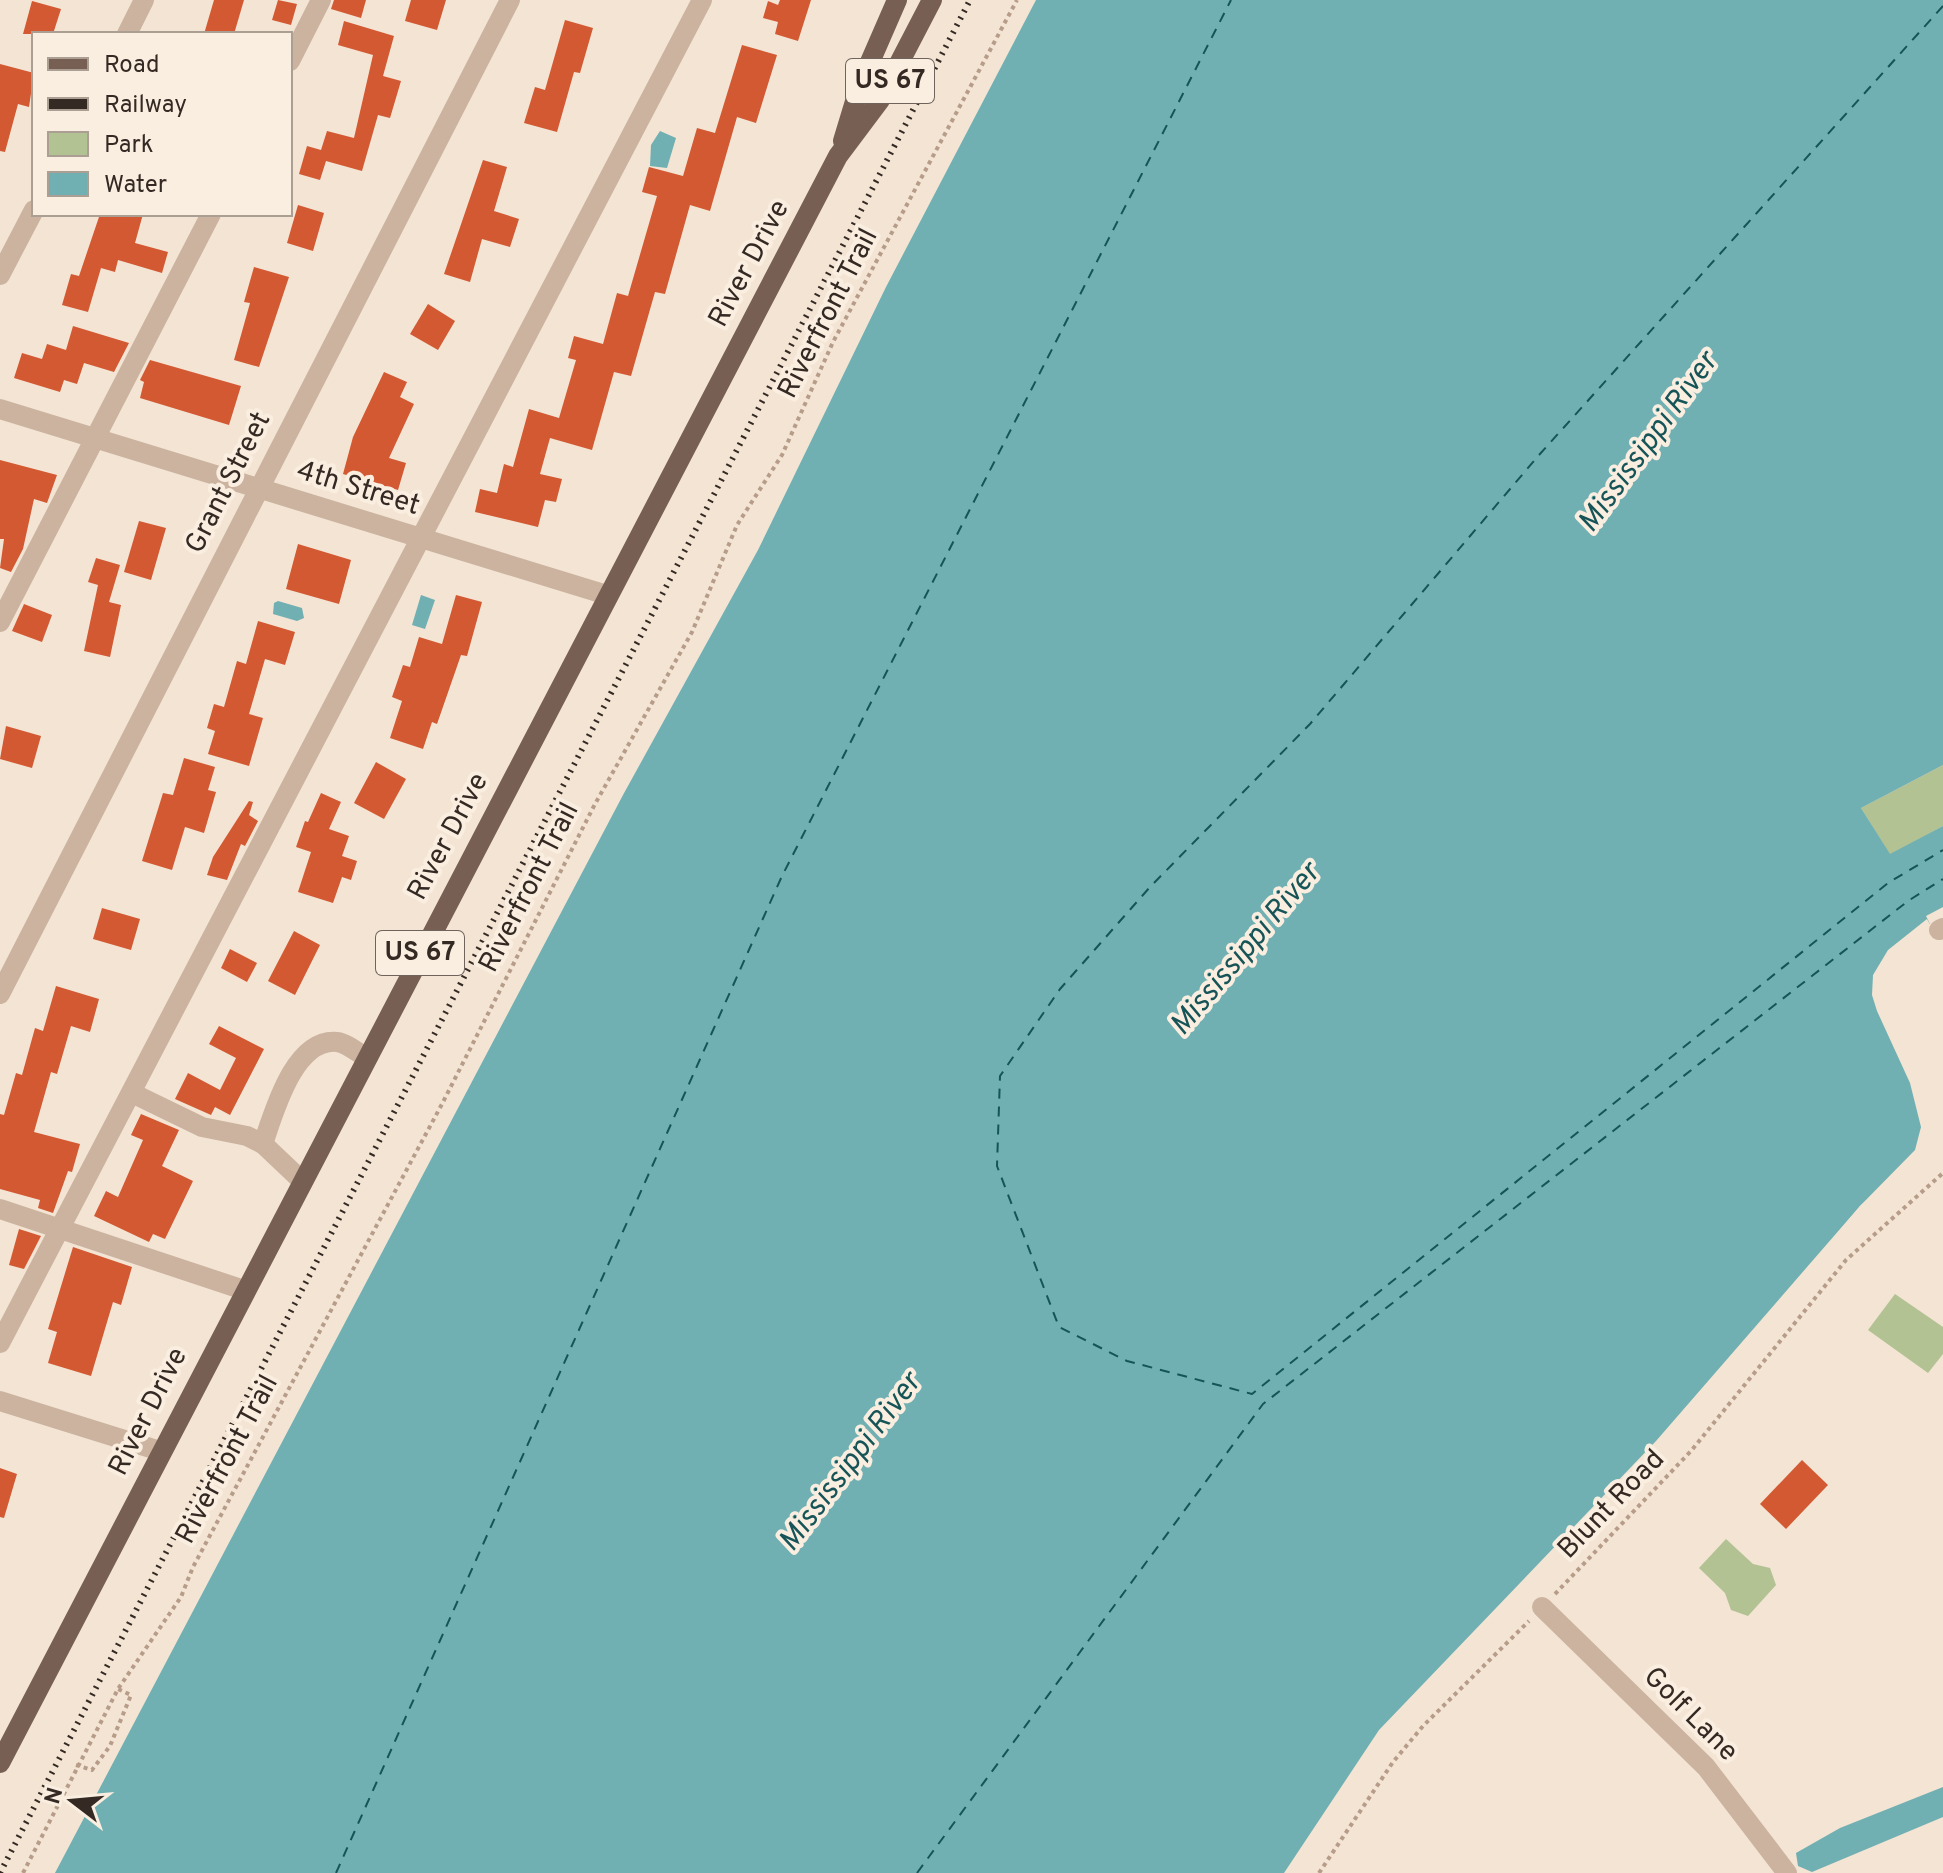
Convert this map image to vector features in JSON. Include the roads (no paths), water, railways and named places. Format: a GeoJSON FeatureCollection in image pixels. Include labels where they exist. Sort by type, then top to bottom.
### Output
{"type":"FeatureCollection","features":[{"type":"Feature","properties":{"kind":"main road","name":"US 67"},"geometry":{"type":"LineString","coordinates":[[838,156],[860,85],[897,0]]}},
{"type":"Feature","properties":{"kind":"main road","name":"River Drive"},"geometry":{"type":"LineString","coordinates":[[3,1757],[365,1057],[838,156],[880,100],[932,0]]}},
{"type":"Feature","properties":{"kind":"street"},"geometry":{"type":"LineString","coordinates":[[128,32],[144,0]]}},
{"type":"Feature","properties":{"kind":"street"},"geometry":{"type":"LineString","coordinates":[[292,57],[321,0]]}},
{"type":"Feature","properties":{"kind":"street","name":"Grant Street"},"geometry":{"type":"LineString","coordinates":[[0,994],[257,487],[510,0]]}},
{"type":"Feature","properties":{"kind":"street"},"geometry":{"type":"LineString","coordinates":[[0,1343],[702,0]]}},
{"type":"Feature","properties":{"kind":"street"},"geometry":{"type":"LineString","coordinates":[[0,275],[32,214]]}},
{"type":"Feature","properties":{"kind":"street"},"geometry":{"type":"LineString","coordinates":[[0,622],[210,216]]}},
{"type":"Feature","properties":{"kind":"street","name":"4th Street"},"geometry":{"type":"LineString","coordinates":[[0,409],[607,595]]}},
{"type":"Feature","properties":{"kind":"street"},"geometry":{"type":"LineString","coordinates":[[263,1144],[283,1088],[306,1054],[323,1044],[340,1042],[365,1057]]}},
{"type":"Feature","properties":{"kind":"street"},"geometry":{"type":"LineString","coordinates":[[132,1093],[202,1127],[247,1136],[263,1144],[301,1180]]}},
{"type":"Feature","properties":{"kind":"street"},"geometry":{"type":"LineString","coordinates":[[0,1209],[244,1290]]}},
{"type":"Feature","properties":{"kind":"street"},"geometry":{"type":"LineString","coordinates":[[0,1401],[160,1451]]}},
{"type":"Feature","properties":{"kind":"street","name":"Golf Lane"},"geometry":{"type":"LineString","coordinates":[[1542,1607],[1706,1767],[1787,1873]]}},
{"type":"Feature","properties":{"kind":"water","name":"Mississippi River"},"geometry":{"type":"Polygon","coordinates":[[[1036,0],[1943,0],[1943,765],[1861,808],[1890,854],[1943,826],[1943,907],[1926,916],[1930,924],[1888,959],[1878,999],[1927,1110],[1919,1154],[1860,1206],[1654,1455],[1379,1732],[1285,1873],[55,1873],[623,795],[758,550],[886,287],[1036,0]]]}},
{"type":"Feature","properties":{"kind":"water"},"geometry":{"type":"Polygon","coordinates":[[[660,131],[676,138],[667,168],[650,166],[651,145],[660,131]]]}},
{"type":"Feature","properties":{"kind":"water"},"geometry":{"type":"Polygon","coordinates":[[[421,595],[435,600],[425,629],[412,625],[421,595]]]}},
{"type":"Feature","properties":{"kind":"water"},"geometry":{"type":"Polygon","coordinates":[[[278,601],[302,608],[304,618],[297,621],[273,614],[274,603],[278,601]]]}},
{"type":"Feature","properties":{"kind":"water"},"geometry":{"type":"Polygon","coordinates":[[[1943,1787],[1943,1817],[1812,1872],[1798,1866],[1796,1853],[1840,1828],[1943,1787]]]}},
{"type":"Feature","properties":{"kind":"railway"},"geometry":{"type":"LineString","coordinates":[[0,1873],[970,0]]}}]}
